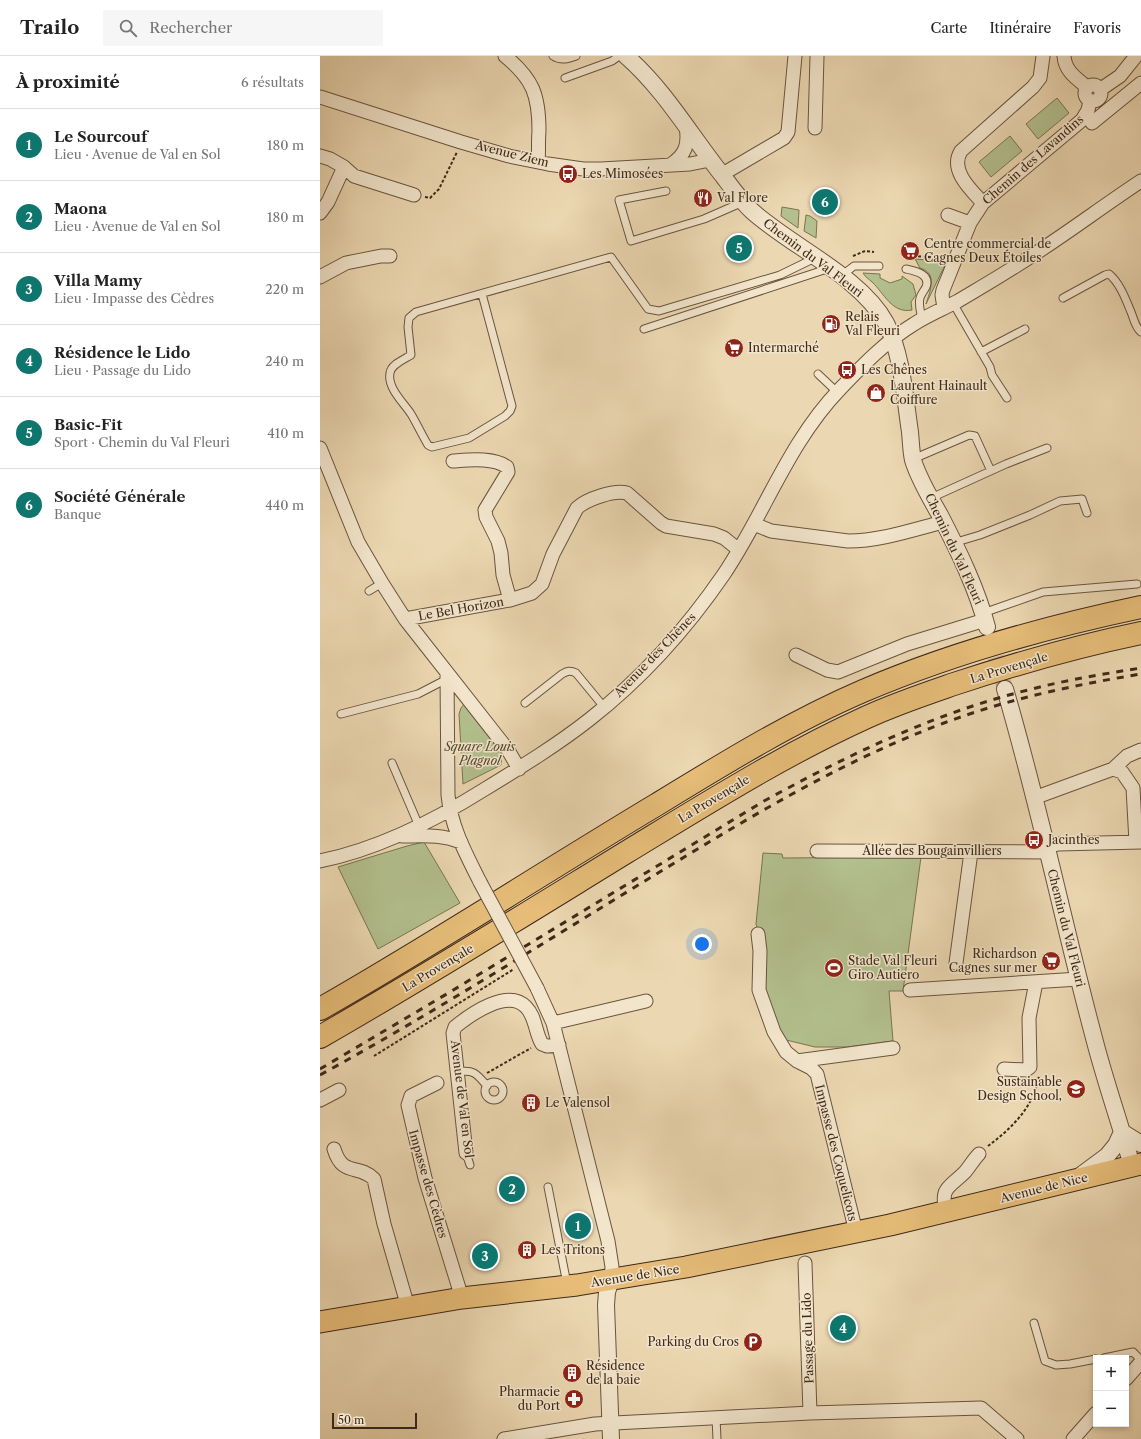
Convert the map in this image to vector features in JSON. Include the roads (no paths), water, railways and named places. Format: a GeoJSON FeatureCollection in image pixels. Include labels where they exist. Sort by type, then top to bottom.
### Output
{"type":"FeatureCollection","features":[{"type":"Feature","properties":{"kind":"highway","name":"La Provençale"},"geometry":{"type":"LineString","coordinates":[[320,1008],[418,951],[696,781],[811,716],[874,687],[966,652],[1064,625],[1141,607]]}},
{"type":"Feature","properties":{"kind":"highway","name":"La Provençale"},"geometry":{"type":"LineString","coordinates":[[320,1037],[431,972],[712,800],[822,739],[869,716],[908,700],[976,677],[1028,661],[1141,633]]}},
{"type":"Feature","properties":{"kind":"main road","name":"Avenue de Nice"},"geometry":{"type":"LineString","coordinates":[[320,1322],[462,1298],[611,1280],[693,1266],[946,1212],[1136,1165]]}},
{"type":"Feature","properties":{"kind":"street"},"geometry":{"type":"LineString","coordinates":[[505,56],[515,64],[526,78],[534,90],[538,102],[538,162]]}},
{"type":"Feature","properties":{"kind":"street","name":"Chemin du Val Fleuri"},"geometry":{"type":"LineString","coordinates":[[626,56],[658,90],[743,202],[761,218],[836,272],[864,295],[886,323],[893,340],[903,386],[913,459],[919,475],[943,522],[976,594],[985,620]]}},
{"type":"Feature","properties":{"kind":"street"},"geometry":{"type":"LineString","coordinates":[[722,175],[784,138],[788,132],[795,56]]}},
{"type":"Feature","properties":{"kind":"street"},"geometry":{"type":"LineString","coordinates":[[815,128],[816,56]]}},
{"type":"Feature","properties":{"kind":"street"},"geometry":{"type":"LineString","coordinates":[[983,203],[966,184],[957,167],[956,158],[961,151],[1033,87],[1040,78],[1043,56]]}},
{"type":"Feature","properties":{"kind":"street"},"geometry":{"type":"LineString","coordinates":[[1064,56],[1064,63],[1071,74],[1087,87]]}},
{"type":"Feature","properties":{"kind":"street"},"geometry":{"type":"LineString","coordinates":[[1087,87],[1085,95],[1090,101],[1096,101],[1100,98],[1101,90],[1120,76],[1136,56]]}},
{"type":"Feature","properties":{"kind":"street"},"geometry":{"type":"LineString","coordinates":[[1092,123],[1141,84]]}},
{"type":"Feature","properties":{"kind":"street"},"geometry":{"type":"LineString","coordinates":[[1087,87],[1094,85],[1101,90]]}},
{"type":"Feature","properties":{"kind":"street","name":"Avenue Ziem"},"geometry":{"type":"LineString","coordinates":[[320,97],[461,142],[509,156],[538,162],[583,169],[620,169],[696,163],[710,160]]}},
{"type":"Feature","properties":{"kind":"street","name":"Chemin des Lavandins"},"geometry":{"type":"LineString","coordinates":[[949,306],[942,295],[943,290],[970,223],[983,203],[1082,120],[1088,110],[1090,101]]}},
{"type":"Feature","properties":{"kind":"street"},"geometry":{"type":"LineString","coordinates":[[670,165],[679,159],[685,147],[687,135],[686,126]]}},
{"type":"Feature","properties":{"kind":"street"},"geometry":{"type":"LineString","coordinates":[[320,156],[330,159],[344,167],[354,176],[414,195]]}},
{"type":"Feature","properties":{"kind":"street"},"geometry":{"type":"LineString","coordinates":[[320,213],[328,202],[344,167]]}},
{"type":"Feature","properties":{"kind":"street","name":"Avenue des Chênes"},"geometry":{"type":"LineString","coordinates":[[320,861],[353,853],[398,836],[449,810],[519,769],[563,740],[604,707],[634,681],[689,621],[725,573],[754,524],[780,472],[805,431],[837,392],[874,356],[915,323],[949,306],[1019,264],[1141,181]]}},
{"type":"Feature","properties":{"kind":"street"},"geometry":{"type":"LineString","coordinates":[[948,215],[970,223]]}},
{"type":"Feature","properties":{"kind":"street"},"geometry":{"type":"LineString","coordinates":[[320,277],[346,263],[381,256],[390,256]]}},
{"type":"Feature","properties":{"kind":"street"},"geometry":{"type":"LineString","coordinates":[[320,448],[358,542],[382,583],[405,619],[447,677],[467,696],[508,750],[519,769]]}},
{"type":"Feature","properties":{"kind":"street","name":"Le Bel Horizon"},"geometry":{"type":"LineString","coordinates":[[405,619],[510,600],[503,575],[501,553],[498,541],[486,517],[485,510],[508,472],[507,467],[501,462],[478,460],[453,461]]}},
{"type":"Feature","properties":{"kind":"street"},"geometry":{"type":"LineString","coordinates":[[510,600],[532,593],[542,584],[553,554],[577,508],[580,505],[605,494],[621,492],[627,493],[660,523],[666,526],[714,534],[724,538],[739,550]]}},
{"type":"Feature","properties":{"kind":"street"},"geometry":{"type":"LineString","coordinates":[[754,524],[772,531],[848,541],[860,541],[879,538],[943,522]]}},
{"type":"Feature","properties":{"kind":"street"},"geometry":{"type":"LineString","coordinates":[[796,655],[828,670],[838,672],[907,644],[985,620]]}},
{"type":"Feature","properties":{"kind":"street"},"geometry":{"type":"LineString","coordinates":[[447,677],[449,810],[461,842],[480,882],[537,988],[553,1023],[608,1241],[612,1267],[606,1304],[611,1431]]}},
{"type":"Feature","properties":{"kind":"street","name":"Chemin du Val Fleuri"},"geometry":{"type":"LineString","coordinates":[[1005,689],[1107,1086],[1122,1132],[1136,1165]]}},
{"type":"Feature","properties":{"kind":"street"},"geometry":{"type":"LineString","coordinates":[[1034,798],[1113,769],[1127,756],[1141,750]]}},
{"type":"Feature","properties":{"kind":"street"},"geometry":{"type":"LineString","coordinates":[[1113,769],[1122,772],[1134,788],[1138,842]]}},
{"type":"Feature","properties":{"kind":"street"},"geometry":{"type":"LineString","coordinates":[[398,836],[436,836],[461,842]]}},
{"type":"Feature","properties":{"kind":"street","name":"Allée des Bougainvilliers"},"geometry":{"type":"LineString","coordinates":[[817,851],[971,852],[1047,849],[1058,844],[1138,842]]}},
{"type":"Feature","properties":{"kind":"street"},"geometry":{"type":"LineString","coordinates":[[956,963],[971,852]]}},
{"type":"Feature","properties":{"kind":"street","name":"Impasse des Coquelicots"},"geometry":{"type":"LineString","coordinates":[[758,934],[760,951],[759,990],[774,1032],[786,1052],[797,1061],[811,1068],[817,1074],[856,1232]]}},
{"type":"Feature","properties":{"kind":"street"},"geometry":{"type":"LineString","coordinates":[[910,990],[1079,979]]}},
{"type":"Feature","properties":{"kind":"street"},"geometry":{"type":"LineString","coordinates":[[1004,1069],[1026,1070],[1030,1067],[1029,1018],[1036,982]]}},
{"type":"Feature","properties":{"kind":"street","name":"Avenue de Val en Sol"},"geometry":{"type":"LineString","coordinates":[[468,1159],[453,1030],[487,1006],[507,1000],[519,1002],[527,1007],[532,1015],[542,1044],[547,1046],[559,1045]]}},
{"type":"Feature","properties":{"kind":"street"},"geometry":{"type":"LineString","coordinates":[[553,1023],[646,1001]]}},
{"type":"Feature","properties":{"kind":"street"},"geometry":{"type":"LineString","coordinates":[[797,1061],[893,1048]]}},
{"type":"Feature","properties":{"kind":"street","name":"Impasse des Cèdres"},"geometry":{"type":"LineString","coordinates":[[437,1083],[411,1096],[408,1105],[425,1178],[462,1298]]}},
{"type":"Feature","properties":{"kind":"street"},"geometry":{"type":"LineString","coordinates":[[320,1100],[339,1090]]}},
{"type":"Feature","properties":{"kind":"street"},"geometry":{"type":"LineString","coordinates":[[1076,1180],[1107,1156],[1116,1145],[1122,1132],[1141,1144]]}},
{"type":"Feature","properties":{"kind":"street"},"geometry":{"type":"LineString","coordinates":[[334,1149],[337,1158],[346,1168],[369,1174],[374,1179],[384,1224],[408,1307]]}},
{"type":"Feature","properties":{"kind":"street"},"geometry":{"type":"LineString","coordinates":[[946,1212],[943,1200],[946,1191],[979,1154]]}},
{"type":"Feature","properties":{"kind":"street","name":"Passage du Lido"},"geometry":{"type":"LineString","coordinates":[[805,1262],[810,1414]]}},
{"type":"Feature","properties":{"kind":"street"},"geometry":{"type":"LineString","coordinates":[[1129,1375],[1141,1361]]}},
{"type":"Feature","properties":{"kind":"street"},"geometry":{"type":"LineString","coordinates":[[504,1439],[581,1426],[611,1431],[716,1418],[981,1408],[1016,1439]]}},
{"type":"Feature","properties":{"kind":"street"},"geometry":{"type":"LineString","coordinates":[[1073,1439],[1093,1416]]}},
{"type":"Feature","properties":{"kind":"lane"},"geometry":{"type":"LineString","coordinates":[[553,56],[560,60],[576,56]]}},
{"type":"Feature","properties":{"kind":"lane"},"geometry":{"type":"LineString","coordinates":[[566,78],[619,56]]}},
{"type":"Feature","properties":{"kind":"lane"},"geometry":{"type":"LineString","coordinates":[[666,191],[619,200],[631,241],[704,219],[743,202]]}},
{"type":"Feature","properties":{"kind":"lane"},"geometry":{"type":"LineString","coordinates":[[482,294],[512,406],[510,411],[505,416],[468,438],[432,447],[428,445],[391,383],[390,372],[394,366],[411,355],[408,327],[409,318],[416,312],[611,258],[648,308],[659,311],[780,275],[815,258]]}},
{"type":"Feature","properties":{"kind":"lane"},"geometry":{"type":"LineString","coordinates":[[644,329],[854,266],[879,266]]}},
{"type":"Feature","properties":{"kind":"lane"},"geometry":{"type":"LineString","coordinates":[[906,269],[923,274],[926,278],[927,285],[920,298],[919,305],[922,320]]}},
{"type":"Feature","properties":{"kind":"lane"},"geometry":{"type":"LineString","coordinates":[[1063,298],[1109,274],[1114,279],[1138,329],[1141,332]]}},
{"type":"Feature","properties":{"kind":"lane"},"geometry":{"type":"LineString","coordinates":[[949,306],[981,352],[992,375],[1007,398]]}},
{"type":"Feature","properties":{"kind":"lane"},"geometry":{"type":"LineString","coordinates":[[981,352],[1025,329]]}},
{"type":"Feature","properties":{"kind":"lane"},"geometry":{"type":"LineString","coordinates":[[818,374],[837,392]]}},
{"type":"Feature","properties":{"kind":"lane"},"geometry":{"type":"LineString","coordinates":[[913,459],[970,434],[975,436],[990,471]]}},
{"type":"Feature","properties":{"kind":"lane"},"geometry":{"type":"LineString","coordinates":[[931,498],[990,471],[1046,448]]}},
{"type":"Feature","properties":{"kind":"lane"},"geometry":{"type":"LineString","coordinates":[[953,543],[980,535],[1060,502],[1082,499],[1087,513]]}},
{"type":"Feature","properties":{"kind":"lane"},"geometry":{"type":"LineString","coordinates":[[368,591],[382,583]]}},
{"type":"Feature","properties":{"kind":"lane"},"geometry":{"type":"LineString","coordinates":[[985,620],[1043,592],[1137,584]]}},
{"type":"Feature","properties":{"kind":"lane"},"geometry":{"type":"LineString","coordinates":[[525,703],[562,674],[572,671],[576,673],[604,707]]}},
{"type":"Feature","properties":{"kind":"lane"},"geometry":{"type":"LineString","coordinates":[[340,714],[418,694],[447,677]]}},
{"type":"Feature","properties":{"kind":"lane"},"geometry":{"type":"LineString","coordinates":[[392,762],[418,826]]}},
{"type":"Feature","properties":{"kind":"lane"},"geometry":{"type":"LineString","coordinates":[[457,1072],[470,1071],[480,1077],[487,1086]]}},
{"type":"Feature","properties":{"kind":"lane"},"geometry":{"type":"LineString","coordinates":[[548,1187],[567,1286]]}},
{"type":"Feature","properties":{"kind":"lane"},"geometry":{"type":"LineString","coordinates":[[1034,1323],[1045,1361],[1056,1365],[1093,1360]]}},
{"type":"Feature","properties":{"kind":"lane"},"geometry":{"type":"LineString","coordinates":[[1118,1355],[1133,1352],[1141,1361]]}},
{"type":"Feature","properties":{"kind":"lane"},"geometry":{"type":"LineString","coordinates":[[716,1418],[717,1439]]}},
{"type":"Feature","properties":{"kind":"tunnel"},"geometry":{"type":"LineString","coordinates":[[989,634],[1005,689]]}},
{"type":"Feature","properties":{"kind":"railway"},"geometry":{"type":"LineString","coordinates":[[320,1069],[450,992],[764,801],[828,767],[926,723],[993,699],[1056,683],[1141,668]]}},
{"type":"Feature","properties":{"kind":"railway"},"geometry":{"type":"LineString","coordinates":[[320,1075],[448,1001],[727,831],[833,772],[906,738],[968,714],[1066,688],[1141,674]]}},
{"type":"Feature","properties":{"kind":"place","name":"Les Mimosées"},"geometry":{"type":"Point","coordinates":[568,174]}},
{"type":"Feature","properties":{"kind":"place","name":"Val Flore"},"geometry":{"type":"Point","coordinates":[703,198]}},
{"type":"Feature","properties":{"kind":"place","name":"Société Générale"},"geometry":{"type":"Point","coordinates":[825,202]}},
{"type":"Feature","properties":{"kind":"place","name":"Basic-Fit"},"geometry":{"type":"Point","coordinates":[739,248]}},
{"type":"Feature","properties":{"kind":"place","name":"Centre commercial de Cagnes Deux Étoiles"},"geometry":{"type":"Point","coordinates":[910,251]}},
{"type":"Feature","properties":{"kind":"place","name":"Relais Val Fleuri"},"geometry":{"type":"Point","coordinates":[831,324]}},
{"type":"Feature","properties":{"kind":"place","name":"Intermarché"},"geometry":{"type":"Point","coordinates":[734,348]}},
{"type":"Feature","properties":{"kind":"place","name":"Les Chênes"},"geometry":{"type":"Point","coordinates":[847,370]}},
{"type":"Feature","properties":{"kind":"place","name":"Laurent Hainault Coiffure"},"geometry":{"type":"Point","coordinates":[876,393]}},
{"type":"Feature","properties":{"kind":"place","name":"Jacinthes"},"geometry":{"type":"Point","coordinates":[1034,840]}},
{"type":"Feature","properties":{"kind":"place","name":"Richardson Cagnes sur mer"},"geometry":{"type":"Point","coordinates":[1051,961]}},
{"type":"Feature","properties":{"kind":"place","name":"Stade Val Fleuri Giro Autiero"},"geometry":{"type":"Point","coordinates":[834,968]}},
{"type":"Feature","properties":{"kind":"place","name":"Sustainable Design School,"},"geometry":{"type":"Point","coordinates":[1076,1089]}},
{"type":"Feature","properties":{"kind":"place","name":"Le Valensol"},"geometry":{"type":"Point","coordinates":[531,1103]}},
{"type":"Feature","properties":{"kind":"place","name":"Maona"},"geometry":{"type":"Point","coordinates":[512,1189]}},
{"type":"Feature","properties":{"kind":"place","name":"Le Sourcouf"},"geometry":{"type":"Point","coordinates":[578,1226]}},
{"type":"Feature","properties":{"kind":"place","name":"Les Tritons"},"geometry":{"type":"Point","coordinates":[527,1250]}},
{"type":"Feature","properties":{"kind":"place","name":"Villa Mamy"},"geometry":{"type":"Point","coordinates":[485,1256]}},
{"type":"Feature","properties":{"kind":"place","name":"Résidence le Lido"},"geometry":{"type":"Point","coordinates":[843,1328]}},
{"type":"Feature","properties":{"kind":"place","name":"Parking du Cros"},"geometry":{"type":"Point","coordinates":[753,1342]}},
{"type":"Feature","properties":{"kind":"place","name":"Résidence de la baie"},"geometry":{"type":"Point","coordinates":[572,1373]}},
{"type":"Feature","properties":{"kind":"place","name":"Pharmacie du Port"},"geometry":{"type":"Point","coordinates":[574,1399]}},
{"type":"Feature","properties":{"kind":"park label","name":"Square Louis Plagnol"},"geometry":{"type":"Point","coordinates":[480,754]}}]}
